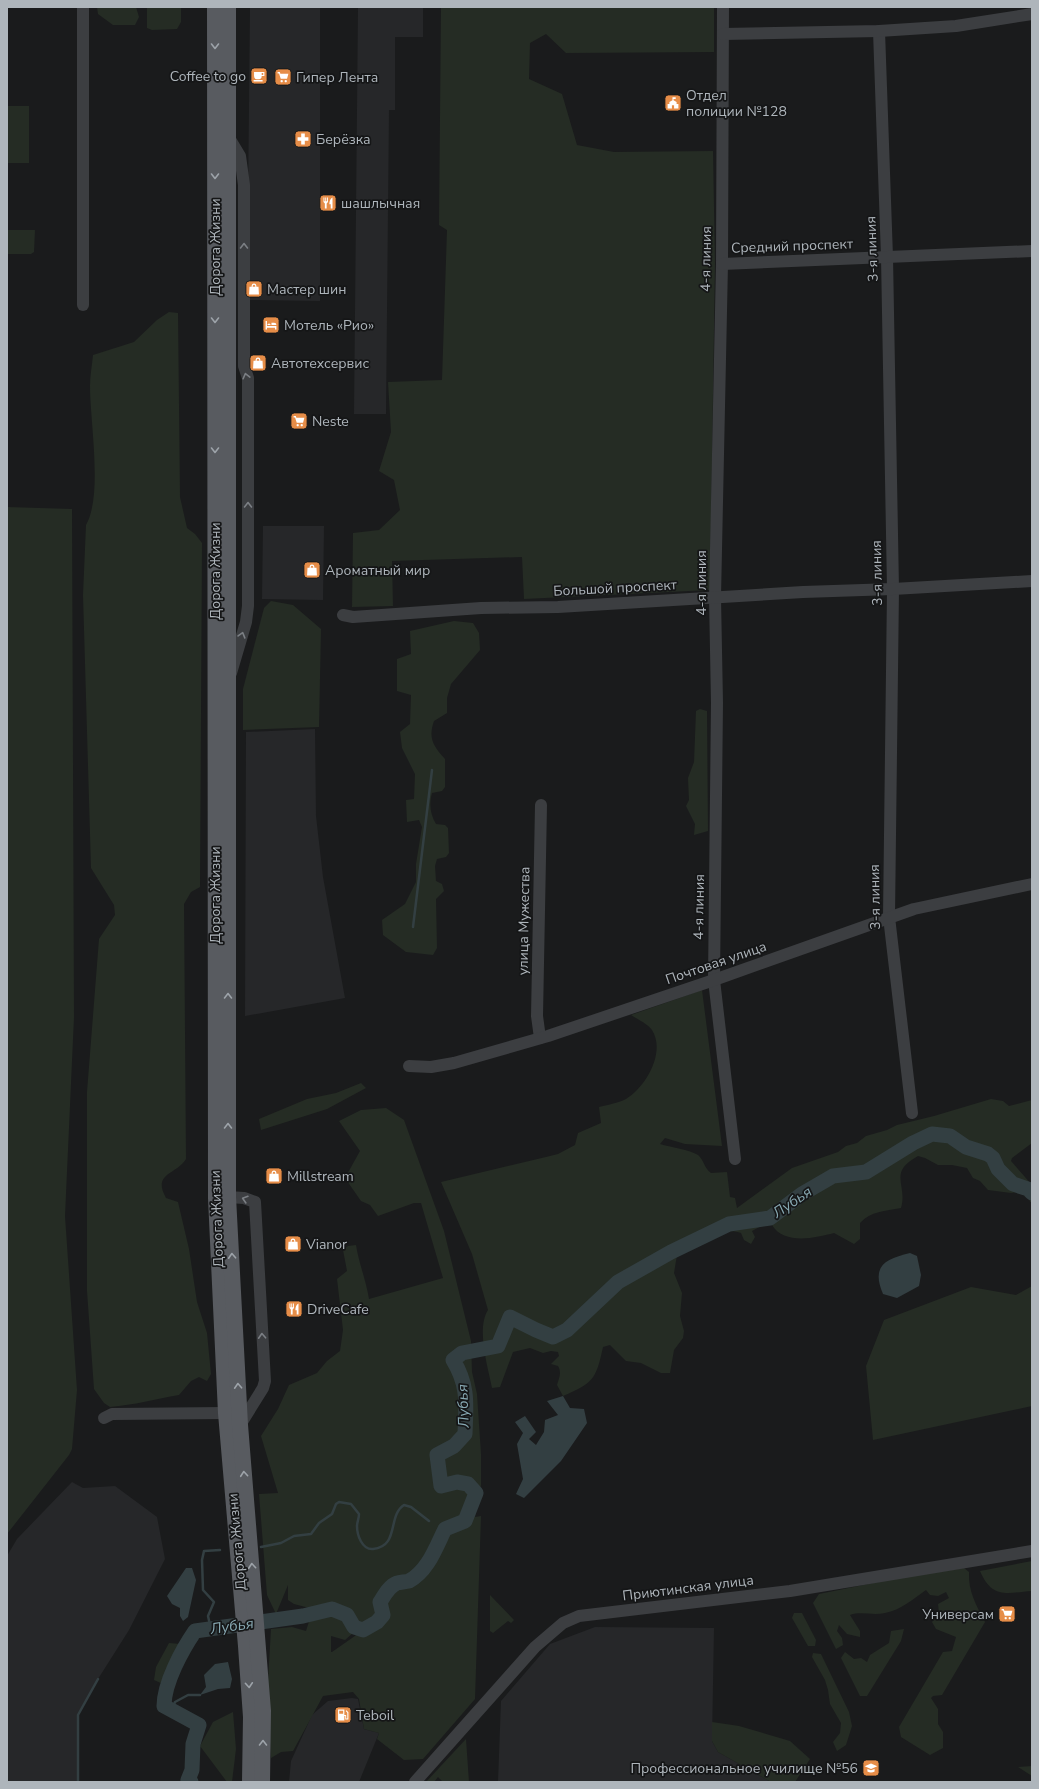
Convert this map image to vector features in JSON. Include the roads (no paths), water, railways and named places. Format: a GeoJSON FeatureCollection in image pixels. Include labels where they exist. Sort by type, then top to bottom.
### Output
{"type":"FeatureCollection","features":[{"type":"Feature","properties":{"kind":"main road","name":"Дорога Жизни"},"geometry":{"type":"LineString","coordinates":[[215,7],[216,1198],[226,1413],[250,1606]]}},
{"type":"Feature","properties":{"kind":"main road","name":"Дорога Жизни"},"geometry":{"type":"LineString","coordinates":[[228,7],[228,1197],[250,1606],[253,1645],[263,1711],[262,1782]]}},
{"type":"Feature","properties":{"kind":"main road","name":"Дорога Жизни"},"geometry":{"type":"LineString","coordinates":[[250,1782],[253,1645]]}},
{"type":"Feature","properties":{"kind":"street"},"geometry":{"type":"LineString","coordinates":[[83,7],[83,306]]}},
{"type":"Feature","properties":{"kind":"street","name":"4-я линия"},"geometry":{"type":"LineString","coordinates":[[723,7],[722,264],[715,598],[717,710],[714,980],[735,1159]]}},
{"type":"Feature","properties":{"kind":"street"},"geometry":{"type":"LineString","coordinates":[[723,34],[879,31],[956,26],[1032,14]]}},
{"type":"Feature","properties":{"kind":"street","name":"3-я линия"},"geometry":{"type":"LineString","coordinates":[[879,31],[887,257],[893,589],[889,918],[912,1113]]}},
{"type":"Feature","properties":{"kind":"street","name":"Средний проспект"},"geometry":{"type":"LineString","coordinates":[[722,264],[1032,251]]}},
{"type":"Feature","properties":{"kind":"street","name":"Большой проспект"},"geometry":{"type":"LineString","coordinates":[[343,615],[353,617],[481,608],[558,607],[803,592],[893,589],[1032,581]]}},
{"type":"Feature","properties":{"kind":"street","name":"улица Мужества"},"geometry":{"type":"LineString","coordinates":[[540,1038],[536,1016],[541,805]]}},
{"type":"Feature","properties":{"kind":"street","name":"Почтовая улица"},"geometry":{"type":"LineString","coordinates":[[409,1066],[431,1067],[454,1064],[540,1038],[714,980],[914,908],[1032,884]]}},
{"type":"Feature","properties":{"kind":"street"},"geometry":{"type":"LineString","coordinates":[[228,1197],[244,1198],[254,1202],[260,1283],[265,1380],[263,1388],[240,1425]]}},
{"type":"Feature","properties":{"kind":"street"},"geometry":{"type":"LineString","coordinates":[[104,1418],[112,1414],[226,1413]]}},
{"type":"Feature","properties":{"kind":"street","name":"Приютинская улица"},"geometry":{"type":"LineString","coordinates":[[415,1782],[535,1647],[563,1623],[579,1616],[790,1591],[1032,1551]]}},
{"type":"Feature","properties":{"kind":"waterway"},"geometry":{"type":"LineString","coordinates":[[413,927],[432,770]]}},
{"type":"Feature","properties":{"kind":"waterway","name":"Лубья"},"geometry":{"type":"LineString","coordinates":[[191,1782],[188,1780],[192,1770],[193,1744],[199,1725],[164,1706],[170,1677],[179,1657],[195,1631],[303,1616],[332,1609],[347,1615],[354,1627],[363,1630],[377,1622],[383,1615],[380,1602],[389,1589],[394,1584],[409,1581],[416,1577],[431,1558],[445,1529],[465,1521],[476,1493],[468,1484],[457,1482],[441,1486],[437,1455],[454,1446],[465,1434],[466,1405],[464,1387],[462,1378],[453,1360],[462,1353],[498,1346],[510,1317],[553,1337],[567,1330],[618,1282],[671,1252],[729,1224],[770,1218],[802,1194],[833,1176],[866,1172],[913,1143],[932,1134],[950,1136],[966,1147],[988,1154],[993,1158],[998,1169],[1013,1184],[1028,1189],[1032,1193]]}},
{"type":"Feature","properties":{"kind":"waterway"},"geometry":{"type":"LineString","coordinates":[[261,1547],[281,1543],[294,1536],[311,1534],[319,1523],[332,1514],[336,1504],[339,1502],[351,1504],[359,1514],[357,1526],[358,1534],[363,1545],[369,1549],[381,1547],[387,1542],[396,1516],[404,1505],[411,1507],[429,1521]]}},
{"type":"Feature","properties":{"kind":"waterway"},"geometry":{"type":"LineString","coordinates":[[208,1630],[210,1625],[208,1616],[214,1602],[203,1590],[202,1560],[204,1551],[220,1550]]}},
{"type":"Feature","properties":{"kind":"waterway"},"geometry":{"type":"LineString","coordinates":[[78,1782],[78,1715],[98,1679]]}},
{"type":"Feature","properties":{"kind":"waterway"},"geometry":{"type":"LineString","coordinates":[[164,1706],[173,1707],[175,1702],[188,1695],[200,1695]]}},
{"type":"Feature","properties":{"kind":"place","name":"Coffee to go"},"geometry":{"type":"Point","coordinates":[259,76]}},
{"type":"Feature","properties":{"kind":"place","name":"Гипер Лента"},"geometry":{"type":"Point","coordinates":[283,77]}},
{"type":"Feature","properties":{"kind":"place","name":"Отдел полиции №128"},"geometry":{"type":"Point","coordinates":[673,103]}},
{"type":"Feature","properties":{"kind":"place","name":"Берёзка"},"geometry":{"type":"Point","coordinates":[303,139]}},
{"type":"Feature","properties":{"kind":"place","name":"шашлычная"},"geometry":{"type":"Point","coordinates":[328,203]}},
{"type":"Feature","properties":{"kind":"place","name":"Мастер шин"},"geometry":{"type":"Point","coordinates":[254,289]}},
{"type":"Feature","properties":{"kind":"place","name":"Мотель «Рио»"},"geometry":{"type":"Point","coordinates":[271,325]}},
{"type":"Feature","properties":{"kind":"place","name":"Автотехсервис"},"geometry":{"type":"Point","coordinates":[258,363]}},
{"type":"Feature","properties":{"kind":"place","name":"Neste"},"geometry":{"type":"Point","coordinates":[299,421]}},
{"type":"Feature","properties":{"kind":"place","name":"Ароматный мир"},"geometry":{"type":"Point","coordinates":[312,570]}},
{"type":"Feature","properties":{"kind":"place","name":"Millstream"},"geometry":{"type":"Point","coordinates":[274,1176]}},
{"type":"Feature","properties":{"kind":"place","name":"Vianor"},"geometry":{"type":"Point","coordinates":[293,1244]}},
{"type":"Feature","properties":{"kind":"place","name":"DriveCafe"},"geometry":{"type":"Point","coordinates":[294,1309]}},
{"type":"Feature","properties":{"kind":"place","name":"Универсам"},"geometry":{"type":"Point","coordinates":[1007,1614]}},
{"type":"Feature","properties":{"kind":"place","name":"Teboil"},"geometry":{"type":"Point","coordinates":[343,1715]}},
{"type":"Feature","properties":{"kind":"place","name":"Профессиональное училище №56"},"geometry":{"type":"Point","coordinates":[871,1768]}}]}
